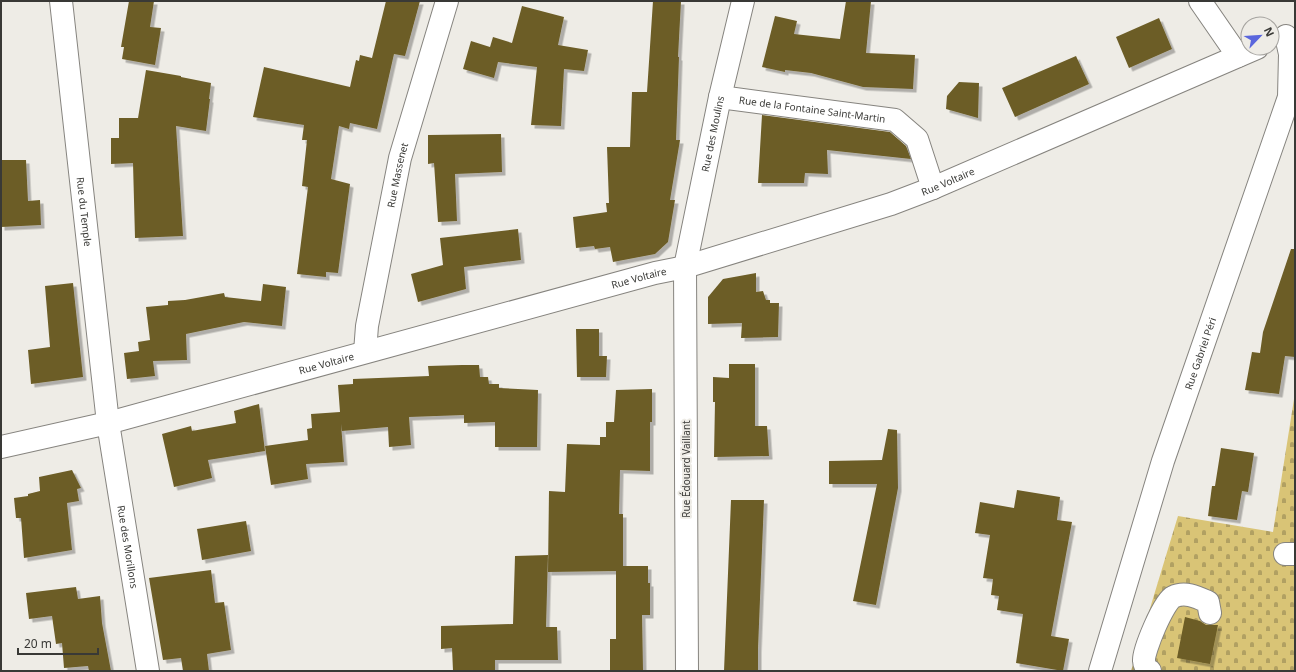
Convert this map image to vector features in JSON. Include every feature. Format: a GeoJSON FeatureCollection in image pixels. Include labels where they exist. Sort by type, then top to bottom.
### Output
{"type":"FeatureCollection","features":[{"type":"Feature","properties":{"kind":"street","name":"Rue du Temple"},"geometry":{"type":"LineString","coordinates":[[61,1],[108,423]]}},
{"type":"Feature","properties":{"kind":"street","name":"Rue Massenet"},"geometry":{"type":"LineString","coordinates":[[365,352],[367,326],[400,158],[447,1]]}},
{"type":"Feature","properties":{"kind":"street","name":"Rue des Moulins"},"geometry":{"type":"LineString","coordinates":[[685,267],[720,97],[743,1]]}},
{"type":"Feature","properties":{"kind":"street"},"geometry":{"type":"LineString","coordinates":[[1200,1],[1240,44]]}},
{"type":"Feature","properties":{"kind":"street","name":"Rue Gabriel Péri"},"geometry":{"type":"LineString","coordinates":[[1100,671],[1163,461],[1289,97],[1290,54],[1284,36]]}},
{"type":"Feature","properties":{"kind":"street","name":"Rue Voltaire"},"geometry":{"type":"LineString","coordinates":[[1,447],[108,423],[655,273],[685,267],[891,204],[933,188],[1240,55]]}},
{"type":"Feature","properties":{"kind":"street","name":"Rue de la Fontaine Saint-Martin"},"geometry":{"type":"LineString","coordinates":[[720,97],[895,120],[917,139],[933,188]]}},
{"type":"Feature","properties":{"kind":"street","name":"Rue Édouard Vaillant"},"geometry":{"type":"LineString","coordinates":[[685,267],[687,671]]}},
{"type":"Feature","properties":{"kind":"street","name":"Rue des Morillons"},"geometry":{"type":"LineString","coordinates":[[108,423],[148,671]]}},
{"type":"Feature","properties":{"kind":"street"},"geometry":{"type":"LineString","coordinates":[[1150,671],[1147,670],[1144,662],[1146,650],[1164,607],[1171,597],[1184,594],[1197,597],[1208,602],[1210,613]]}},
{"type":"Feature","properties":{"kind":"green space"},"geometry":{"type":"Polygon","coordinates":[[[1294,399],[1295,671],[1131,671],[1178,516],[1273,532],[1294,399]]]}},
{"type":"Feature","properties":{"kind":"building"},"geometry":{"type":"Polygon","coordinates":[[[129,1],[154,1],[150,27],[161,28],[155,65],[122,59],[124,47],[121,47],[129,1]]]}},
{"type":"Feature","properties":{"kind":"building"},"geometry":{"type":"Polygon","coordinates":[[[386,1],[420,1],[405,56],[394,54],[377,129],[350,123],[349,129],[339,126],[331,179],[350,184],[338,273],[326,272],[326,277],[297,274],[308,187],[302,186],[307,140],[302,140],[304,125],[253,117],[264,67],[350,87],[356,60],[359,61],[360,55],[372,58],[386,1]]]}},
{"type":"Feature","properties":{"kind":"building"},"geometry":{"type":"Polygon","coordinates":[[[653,1],[681,1],[676,140],[680,140],[670,200],[675,200],[668,242],[655,254],[613,262],[610,247],[595,249],[594,246],[576,248],[573,217],[607,212],[606,203],[609,203],[607,147],[630,147],[632,92],[647,92],[653,1]]]}},
{"type":"Feature","properties":{"kind":"building"},"geometry":{"type":"Polygon","coordinates":[[[846,1],[871,1],[866,53],[915,55],[913,89],[863,87],[811,73],[785,70],[785,72],[762,67],[775,16],[797,21],[794,34],[840,39],[846,1]]]}},
{"type":"Feature","properties":{"kind":"building"},"geometry":{"type":"Polygon","coordinates":[[[522,6],[564,17],[558,45],[588,50],[584,71],[564,69],[561,126],[531,125],[537,67],[498,62],[494,78],[463,69],[471,41],[490,47],[493,37],[512,43],[522,6]]]}},
{"type":"Feature","properties":{"kind":"building"},"geometry":{"type":"Polygon","coordinates":[[[1159,18],[1172,49],[1129,68],[1116,37],[1159,18]]]}},
{"type":"Feature","properties":{"kind":"building"},"geometry":{"type":"Polygon","coordinates":[[[1076,56],[1089,84],[1015,117],[1002,88],[1076,56]]]}},
{"type":"Feature","properties":{"kind":"building"},"geometry":{"type":"Polygon","coordinates":[[[146,70],[211,83],[206,131],[176,126],[183,236],[135,238],[133,163],[111,164],[111,138],[119,138],[119,118],[138,118],[146,70]]]}},
{"type":"Feature","properties":{"kind":"building"},"geometry":{"type":"Polygon","coordinates":[[[959,82],[979,83],[978,118],[946,109],[947,96],[959,82]]]}},
{"type":"Feature","properties":{"kind":"building"},"geometry":{"type":"Polygon","coordinates":[[[762,115],[890,132],[906,146],[911,159],[827,150],[828,174],[805,173],[804,183],[758,183],[762,115]]]}},
{"type":"Feature","properties":{"kind":"building"},"geometry":{"type":"Polygon","coordinates":[[[501,134],[502,172],[455,174],[457,221],[438,222],[434,163],[428,164],[428,135],[501,134]]]}},
{"type":"Feature","properties":{"kind":"building"},"geometry":{"type":"Polygon","coordinates":[[[1,160],[26,160],[28,201],[40,200],[41,225],[1,227],[1,160]]]}},
{"type":"Feature","properties":{"kind":"building"},"geometry":{"type":"Polygon","coordinates":[[[518,229],[521,260],[464,267],[466,289],[418,302],[411,274],[443,265],[440,238],[518,229]]]}},
{"type":"Feature","properties":{"kind":"building"},"geometry":{"type":"Polygon","coordinates":[[[1291,249],[1295,249],[1295,357],[1285,356],[1279,394],[1245,390],[1252,352],[1260,353],[1263,332],[1291,249]]]}},
{"type":"Feature","properties":{"kind":"building"},"geometry":{"type":"Polygon","coordinates":[[[756,273],[756,292],[763,291],[766,300],[770,300],[770,303],[779,303],[778,337],[741,338],[742,323],[708,324],[708,297],[723,279],[756,273]]]}},
{"type":"Feature","properties":{"kind":"building"},"geometry":{"type":"Polygon","coordinates":[[[73,283],[83,377],[31,384],[28,350],[50,347],[45,286],[73,283]]]}},
{"type":"Feature","properties":{"kind":"building"},"geometry":{"type":"Polygon","coordinates":[[[263,284],[286,287],[282,326],[244,322],[186,334],[187,360],[153,361],[155,376],[127,379],[124,353],[139,351],[138,342],[150,340],[146,307],[168,305],[168,301],[185,300],[224,293],[225,297],[261,301],[263,284]]]}},
{"type":"Feature","properties":{"kind":"building"},"geometry":{"type":"Polygon","coordinates":[[[576,329],[599,329],[599,356],[607,356],[606,377],[577,377],[576,329]]]}},
{"type":"Feature","properties":{"kind":"building"},"geometry":{"type":"Polygon","coordinates":[[[729,364],[755,364],[755,426],[767,426],[769,456],[714,457],[715,402],[713,402],[713,377],[729,378],[729,364]]]}},
{"type":"Feature","properties":{"kind":"building"},"geometry":{"type":"Polygon","coordinates":[[[479,365],[480,377],[488,377],[489,384],[499,384],[499,388],[538,390],[537,447],[495,447],[495,422],[464,423],[464,415],[409,417],[411,445],[389,447],[388,427],[342,431],[341,424],[344,462],[306,464],[308,479],[271,485],[265,446],[308,440],[307,429],[312,428],[311,414],[340,412],[338,385],[353,384],[353,379],[429,376],[428,366],[479,365]]]}},
{"type":"Feature","properties":{"kind":"building"},"geometry":{"type":"Polygon","coordinates":[[[652,389],[650,471],[620,470],[619,514],[623,514],[623,566],[648,566],[648,583],[650,583],[650,615],[642,615],[643,670],[610,671],[610,639],[616,639],[616,571],[548,572],[549,491],[565,492],[567,444],[600,445],[600,437],[606,437],[606,422],[614,422],[616,390],[652,389]]]}},
{"type":"Feature","properties":{"kind":"building"},"geometry":{"type":"Polygon","coordinates":[[[259,404],[265,451],[208,460],[212,478],[174,487],[162,434],[191,426],[192,431],[236,423],[234,411],[259,404]]]}},
{"type":"Feature","properties":{"kind":"building"},"geometry":{"type":"Polygon","coordinates":[[[888,429],[897,430],[898,488],[876,605],[853,601],[877,484],[829,484],[829,461],[882,460],[888,429]]]}},
{"type":"Feature","properties":{"kind":"building"},"geometry":{"type":"Polygon","coordinates":[[[1221,448],[1254,453],[1248,492],[1242,491],[1237,520],[1208,516],[1212,486],[1215,486],[1221,448]]]}},
{"type":"Feature","properties":{"kind":"building"},"geometry":{"type":"Polygon","coordinates":[[[72,470],[81,488],[77,489],[79,501],[67,503],[72,550],[24,558],[21,518],[16,518],[14,498],[28,496],[28,494],[40,491],[39,477],[72,470]]]}},
{"type":"Feature","properties":{"kind":"building"},"geometry":{"type":"Polygon","coordinates":[[[1017,490],[1060,497],[1057,520],[1072,522],[1051,636],[1069,639],[1063,671],[1016,663],[1023,614],[997,610],[999,596],[991,595],[993,579],[983,578],[990,535],[975,533],[980,502],[1014,508],[1017,490]]]}},
{"type":"Feature","properties":{"kind":"building"},"geometry":{"type":"Polygon","coordinates":[[[731,500],[764,500],[758,671],[724,671],[731,500]]]}},
{"type":"Feature","properties":{"kind":"building"},"geometry":{"type":"Polygon","coordinates":[[[246,521],[251,551],[202,560],[197,529],[246,521]]]}},
{"type":"Feature","properties":{"kind":"building"},"geometry":{"type":"Polygon","coordinates":[[[548,555],[546,627],[557,627],[558,660],[495,660],[495,671],[453,671],[452,648],[441,649],[441,626],[513,624],[515,556],[548,555]]]}},
{"type":"Feature","properties":{"kind":"building"},"geometry":{"type":"Polygon","coordinates":[[[211,570],[215,603],[224,602],[231,650],[207,654],[209,671],[183,671],[181,658],[163,660],[149,578],[211,570]]]}},
{"type":"Feature","properties":{"kind":"building"},"geometry":{"type":"Polygon","coordinates":[[[76,587],[78,599],[100,596],[102,623],[111,671],[89,671],[88,666],[64,668],[62,643],[56,644],[52,616],[29,619],[26,593],[76,587]]]}},
{"type":"Feature","properties":{"kind":"building"},"geometry":{"type":"Polygon","coordinates":[[[1185,617],[1200,621],[1206,625],[1218,625],[1210,664],[1177,658],[1185,617]]]}}]}
